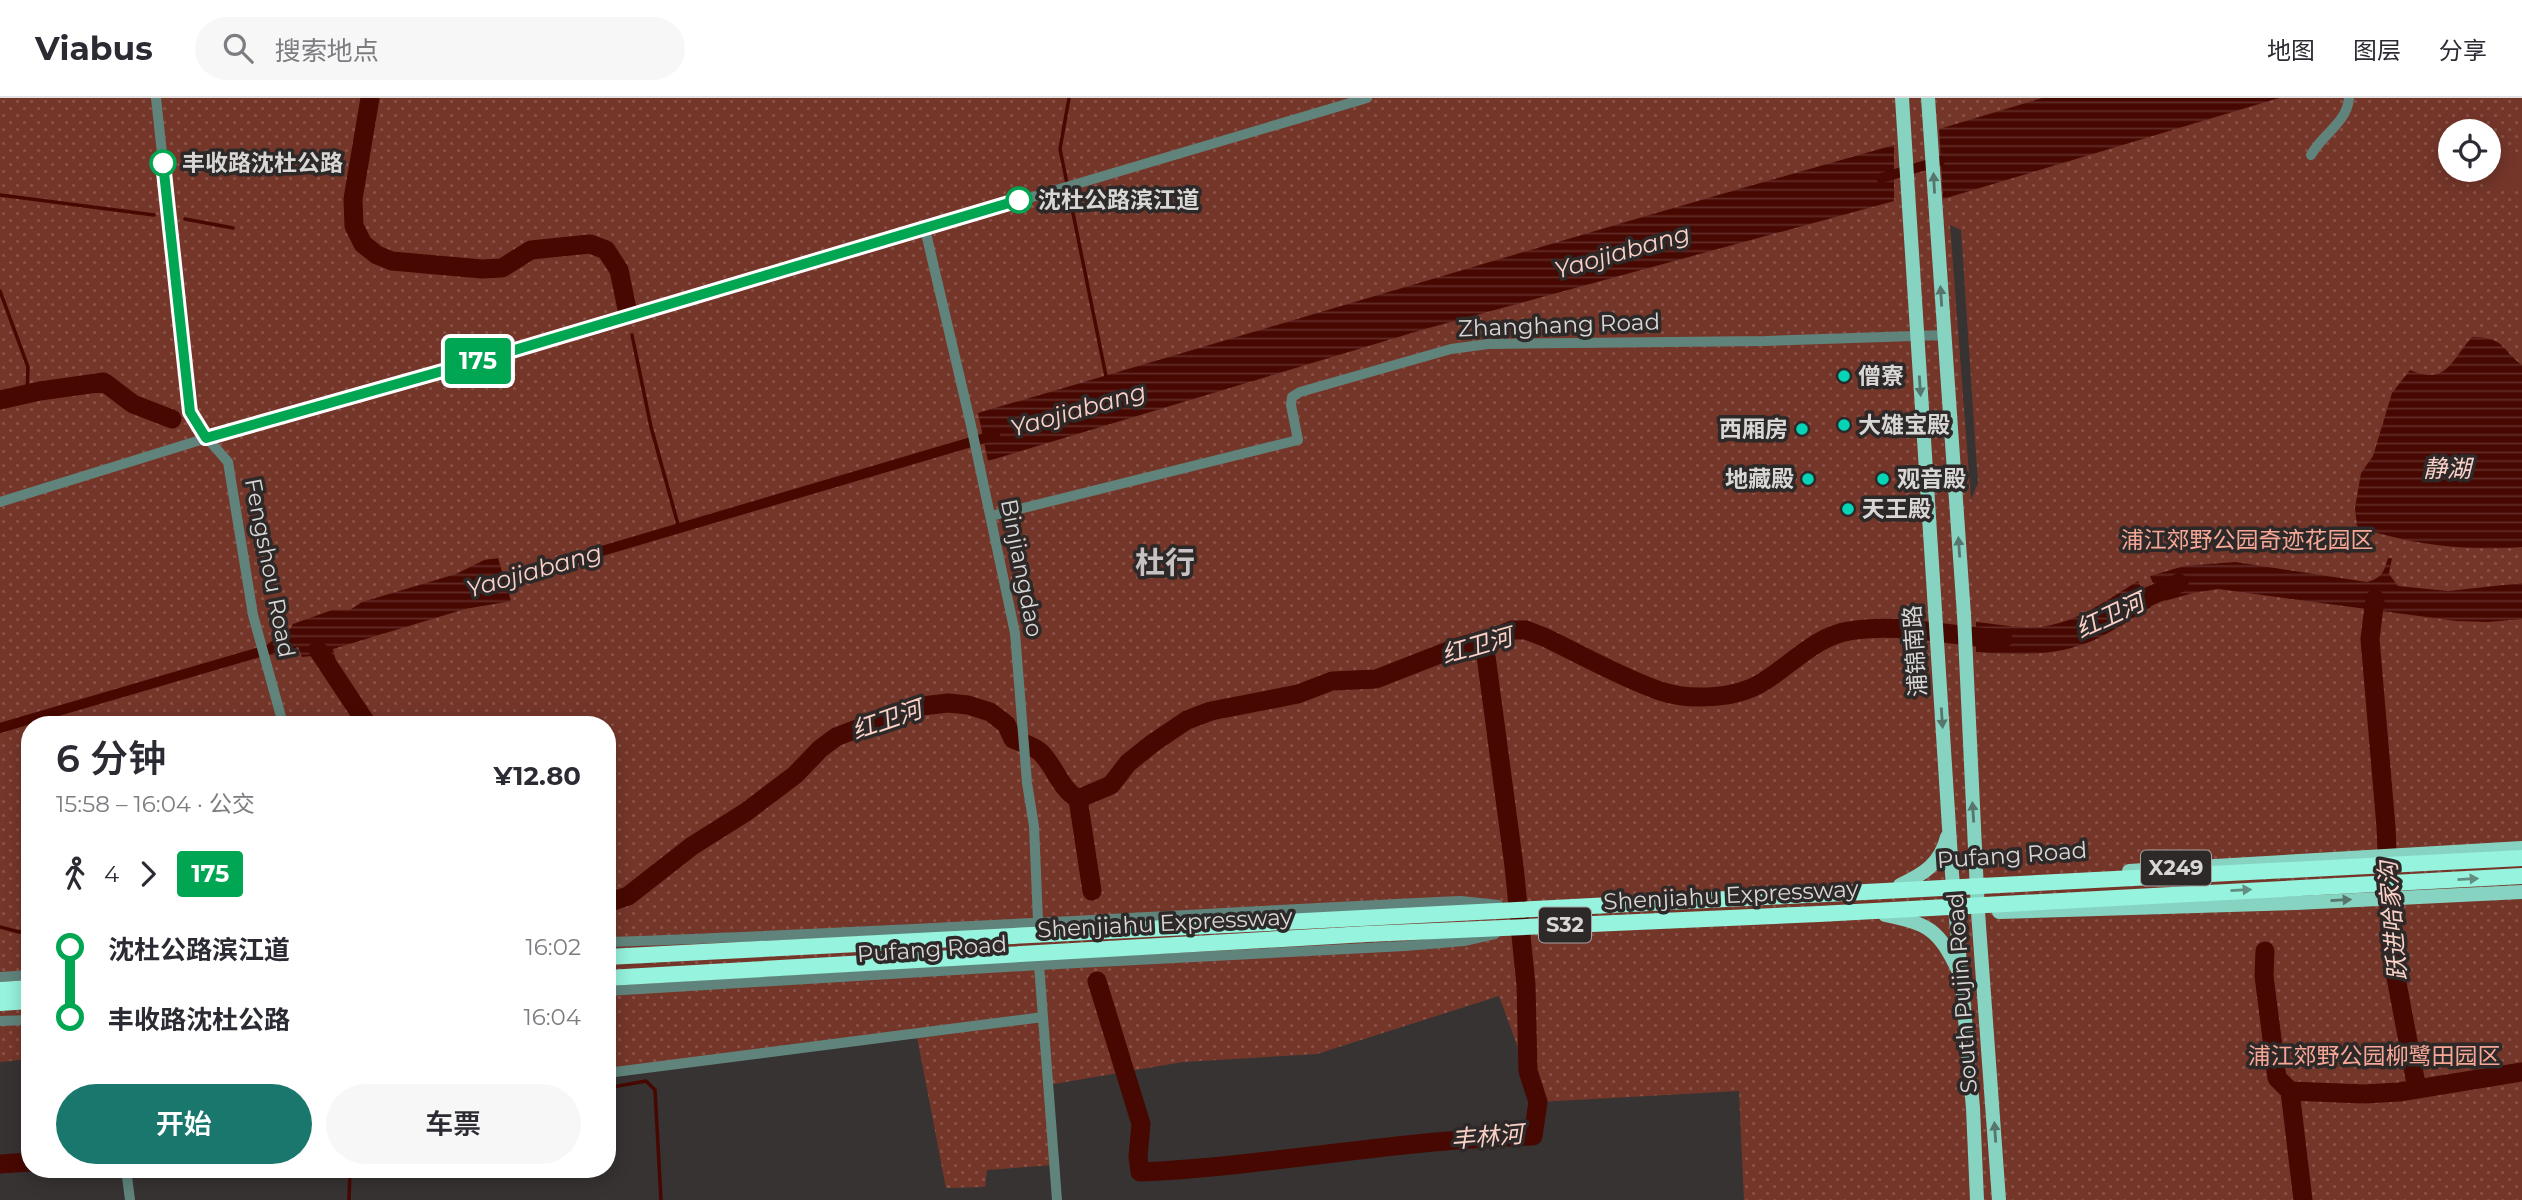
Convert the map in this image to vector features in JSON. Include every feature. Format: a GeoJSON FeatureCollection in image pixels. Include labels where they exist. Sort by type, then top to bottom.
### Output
{"type":"FeatureCollection","features":[{"type":"Feature","properties":{"kind":"highway","name":"Shenjiahu Expressway"},"geometry":{"type":"LineString","coordinates":[[616,955],[2522,858]]}},
{"type":"Feature","properties":{"kind":"highway","name":"Shenjiahu Expressway"},"geometry":{"type":"LineString","coordinates":[[616,978],[1353,935],[1819,914],[2522,876]]}},
{"type":"Feature","properties":{"kind":"highway"},"geometry":{"type":"LineString","coordinates":[[0,988],[21,987]]}},
{"type":"Feature","properties":{"kind":"highway"},"geometry":{"type":"LineString","coordinates":[[0,1005],[21,1004]]}},
{"type":"Feature","properties":{"kind":"main road","name":"浦锦南路"},"geometry":{"type":"LineString","coordinates":[[1902,98],[1949,829],[1973,1108],[1977,1200]]}},
{"type":"Feature","properties":{"kind":"main road","name":"South Pujin Road"},"geometry":{"type":"LineString","coordinates":[[1928,98],[1964,615],[1978,912],[1999,1200]]}},
{"type":"Feature","properties":{"kind":"main road"},"geometry":{"type":"LineString","coordinates":[[1900,885],[1933,867],[1944,849],[1949,829]]}},
{"type":"Feature","properties":{"kind":"main road","name":"Pufang Road"},"geometry":{"type":"LineString","coordinates":[[616,955],[1977,881],[2522,848]]}},
{"type":"Feature","properties":{"kind":"main road","name":"Pufang Road"},"geometry":{"type":"LineString","coordinates":[[616,979],[1512,931],[2522,892]]}},
{"type":"Feature","properties":{"kind":"main road"},"geometry":{"type":"LineString","coordinates":[[1885,915],[1913,921],[1934,932],[1961,977]]}},
{"type":"Feature","properties":{"kind":"street","name":"Fengshou Road"},"geometry":{"type":"LineString","coordinates":[[156,98],[190,412],[206,438],[228,462],[253,615],[281,716]]}},
{"type":"Feature","properties":{"kind":"street"},"geometry":{"type":"LineString","coordinates":[[0,502],[206,438],[478,361],[1367,98]]}},
{"type":"Feature","properties":{"kind":"street"},"geometry":{"type":"LineString","coordinates":[[2311,155],[2317,144],[2336,126],[2347,110],[2349,99]]}},
{"type":"Feature","properties":{"kind":"street","name":"Binjiangdao"},"geometry":{"type":"LineString","coordinates":[[925,229],[970,421],[1015,633],[1024,752],[1035,846],[1038,921]]}},
{"type":"Feature","properties":{"kind":"street","name":"Zhanghang Road"},"geometry":{"type":"LineString","coordinates":[[990,516],[1298,440],[1290,405],[1292,397],[1300,392],[1451,349],[1488,344],[1766,341],[1944,335]]}},
{"type":"Feature","properties":{"kind":"street","name":"Pufang Road"},"geometry":{"type":"LineString","coordinates":[[616,942],[820,935],[1038,921],[1461,901],[1508,906]]}},
{"type":"Feature","properties":{"kind":"street","name":"Pufang Road"},"geometry":{"type":"LineString","coordinates":[[616,990],[1405,946],[1464,941],[1512,931]]}},
{"type":"Feature","properties":{"kind":"street"},"geometry":{"type":"LineString","coordinates":[[1039,965],[1057,1200]]}},
{"type":"Feature","properties":{"kind":"street"},"geometry":{"type":"LineString","coordinates":[[0,977],[21,976]]}},
{"type":"Feature","properties":{"kind":"street"},"geometry":{"type":"LineString","coordinates":[[616,1072],[1043,1017]]}},
{"type":"Feature","properties":{"kind":"street"},"geometry":{"type":"LineString","coordinates":[[0,1021],[21,1020]]}},
{"type":"Feature","properties":{"kind":"street"},"geometry":{"type":"LineString","coordinates":[[127,1178],[130,1200]]}},
{"type":"Feature","properties":{"kind":"green space"},"geometry":{"type":"Polygon","coordinates":[[[0,98],[2522,98],[2522,1200],[1744,1200],[1739,1091],[1538,1102],[1499,996],[1317,1054],[1183,1062],[1048,1085],[1054,1165],[987,1170],[985,1187],[946,1188],[917,1037],[616,1071],[616,716],[21,716],[21,1060],[0,1062],[0,98]],[[1950,225],[1971,500],[1978,483],[1961,230],[1950,225]]]}},
{"type":"Feature","properties":{"kind":"green space"},"geometry":{"type":"Polygon","coordinates":[[[2501,147],[2512,148],[2522,159],[2516,181],[2504,189],[2488,182],[2501,182],[2501,147]]]}},
{"type":"Feature","properties":{"kind":"water"},"geometry":{"type":"Polygon","coordinates":[[[2042,98],[2279,98],[1943,199],[1939,129],[2042,98]]]}},
{"type":"Feature","properties":{"kind":"water"},"geometry":{"type":"Polygon","coordinates":[[[1894,145],[1894,201],[1425,329],[988,461],[978,413],[1894,145]]]}},
{"type":"Feature","properties":{"kind":"water","name":"静湖"},"geometry":{"type":"Polygon","coordinates":[[[2472,337],[2497,342],[2522,365],[2522,547],[2438,545],[2395,538],[2357,526],[2355,508],[2361,473],[2373,456],[2392,393],[2410,370],[2432,375],[2440,373],[2453,362],[2472,337]]]}},
{"type":"Feature","properties":{"kind":"water"},"geometry":{"type":"Polygon","coordinates":[[[498,558],[511,601],[465,609],[333,649],[338,670],[325,676],[312,656],[302,657],[298,647],[270,655],[266,645],[290,629],[293,624],[332,610],[350,610],[362,602],[456,574],[484,560],[498,558]]]}},
{"type":"Feature","properties":{"kind":"water"},"geometry":{"type":"Polygon","coordinates":[[[2388,558],[2392,558],[2389,574],[2398,586],[2448,591],[2522,583],[2522,619],[2456,621],[2218,589],[2161,602],[2150,576],[2184,566],[2235,562],[2367,582],[2382,574],[2388,558]]]}},
{"type":"Feature","properties":{"kind":"water"},"geometry":{"type":"Polygon","coordinates":[[[2138,581],[2151,607],[2094,640],[2051,652],[1976,652],[1976,622],[2025,627],[2055,624],[2092,609],[2138,581]]]}},
{"type":"Feature","properties":{"kind":"waterway"},"geometry":{"type":"LineString","coordinates":[[370,98],[353,199],[354,226],[363,244],[377,255],[392,261],[482,269],[502,268],[531,250],[590,244],[606,250],[619,270],[627,309]]}},
{"type":"Feature","properties":{"kind":"waterway"},"geometry":{"type":"LineString","coordinates":[[1069,98],[1060,149],[1106,376]]}},
{"type":"Feature","properties":{"kind":"waterway","name":"Yaojiabang"},"geometry":{"type":"LineString","coordinates":[[1881,178],[1940,161]]}},
{"type":"Feature","properties":{"kind":"waterway"},"geometry":{"type":"LineString","coordinates":[[0,195],[154,215]]}},
{"type":"Feature","properties":{"kind":"waterway"},"geometry":{"type":"LineString","coordinates":[[185,219],[233,228]]}},
{"type":"Feature","properties":{"kind":"waterway"},"geometry":{"type":"LineString","coordinates":[[0,291],[28,367],[27,394]]}},
{"type":"Feature","properties":{"kind":"waterway"},"geometry":{"type":"LineString","coordinates":[[632,335],[651,427],[679,528]]}},
{"type":"Feature","properties":{"kind":"waterway"},"geometry":{"type":"LineString","coordinates":[[0,400],[104,382],[133,404],[172,419]]}},
{"type":"Feature","properties":{"kind":"waterway","name":"Yaojiabang"},"geometry":{"type":"LineString","coordinates":[[490,584],[995,435]]}},
{"type":"Feature","properties":{"kind":"waterway","name":"红卫河"},"geometry":{"type":"LineString","coordinates":[[2123,608],[2179,583]]}},
{"type":"Feature","properties":{"kind":"waterway","name":"跃进哈家沟"},"geometry":{"type":"LineString","coordinates":[[2375,599],[2370,639],[2386,827],[2391,951],[2417,1089]]}},
{"type":"Feature","properties":{"kind":"waterway","name":"红卫河"},"geometry":{"type":"LineString","coordinates":[[616,900],[628,896],[692,846],[746,812],[795,775],[836,737],[913,707],[948,703],[968,705],[990,712],[1006,724],[1013,739],[1039,751],[1066,789],[1078,799],[1111,785],[1128,763],[1187,720],[1211,711],[1298,694],[1332,681],[1376,679],[1458,647],[1512,630],[1526,630],[1544,637],[1616,673],[1660,691],[1699,697],[1726,695],[1752,688],[1815,645],[1849,631],[1907,629],[2003,639]]}},
{"type":"Feature","properties":{"kind":"waterway","name":"丰林河"},"geometry":{"type":"LineString","coordinates":[[1097,981],[1141,1124],[1138,1157],[1140,1172],[1434,1142],[1533,1136],[1538,1102],[1528,1071],[1526,985],[1514,866],[1484,641]]}},
{"type":"Feature","properties":{"kind":"waterway","name":"Yaojiabang"},"geometry":{"type":"LineString","coordinates":[[41,716],[270,649]]}},
{"type":"Feature","properties":{"kind":"waterway","name":"红卫河"},"geometry":{"type":"LineString","coordinates":[[318,650],[362,716]]}},
{"type":"Feature","properties":{"kind":"waterway","name":"Yaojiabang"},"geometry":{"type":"LineString","coordinates":[[0,728],[21,722]]}},
{"type":"Feature","properties":{"kind":"waterway","name":"丰林河"},"geometry":{"type":"LineString","coordinates":[[1078,799],[1092,891]]}},
{"type":"Feature","properties":{"kind":"waterway"},"geometry":{"type":"LineString","coordinates":[[0,927],[21,932]]}},
{"type":"Feature","properties":{"kind":"waterway"},"geometry":{"type":"LineString","coordinates":[[2265,951],[2264,976],[2277,1078],[2290,1091]]}},
{"type":"Feature","properties":{"kind":"waterway","name":"跃进哈家沟"},"geometry":{"type":"LineString","coordinates":[[2303,1200],[2290,1091],[2364,1094],[2399,1092],[2522,1072]]}},
{"type":"Feature","properties":{"kind":"waterway"},"geometry":{"type":"LineString","coordinates":[[616,1086],[646,1081],[655,1090],[661,1200]]}},
{"type":"Feature","properties":{"kind":"waterway"},"geometry":{"type":"LineString","coordinates":[[0,1164],[21,1163]]}},
{"type":"Feature","properties":{"kind":"waterway"},"geometry":{"type":"LineString","coordinates":[[349,1200],[350,1178]]}},
{"type":"Feature","properties":{"kind":"bus line","name":"175"},"geometry":{"type":"LineString","coordinates":[[163,163],[190,412],[206,438],[478,361],[1019,200]]}},
{"type":"Feature","properties":{"kind":"place","name":"丰收路沈杜公路"},"geometry":{"type":"Point","coordinates":[163,163]}},
{"type":"Feature","properties":{"kind":"place","name":"沈杜公路滨江道"},"geometry":{"type":"Point","coordinates":[1019,200]}},
{"type":"Feature","properties":{"kind":"place","name":"僧寮"},"geometry":{"type":"Point","coordinates":[1844,376]}},
{"type":"Feature","properties":{"kind":"place","name":"大雄宝殿"},"geometry":{"type":"Point","coordinates":[1844,425]}},
{"type":"Feature","properties":{"kind":"place","name":"西厢房"},"geometry":{"type":"Point","coordinates":[1802,429]}},
{"type":"Feature","properties":{"kind":"place","name":"地藏殿"},"geometry":{"type":"Point","coordinates":[1808,479]}},
{"type":"Feature","properties":{"kind":"place","name":"观音殿"},"geometry":{"type":"Point","coordinates":[1883,479]}},
{"type":"Feature","properties":{"kind":"place","name":"天王殿"},"geometry":{"type":"Point","coordinates":[1848,509]}},
{"type":"Feature","properties":{"kind":"district","name":"杜行"},"geometry":{"type":"Point","coordinates":[1165,563]}},
{"type":"Feature","properties":{"kind":"park label","name":"浦江郊野公园奇迹花园区"},"geometry":{"type":"Point","coordinates":[2247,540]}},
{"type":"Feature","properties":{"kind":"park label","name":"浦江郊野公园柳鹭田园区"},"geometry":{"type":"Point","coordinates":[2374,1056]}}]}
